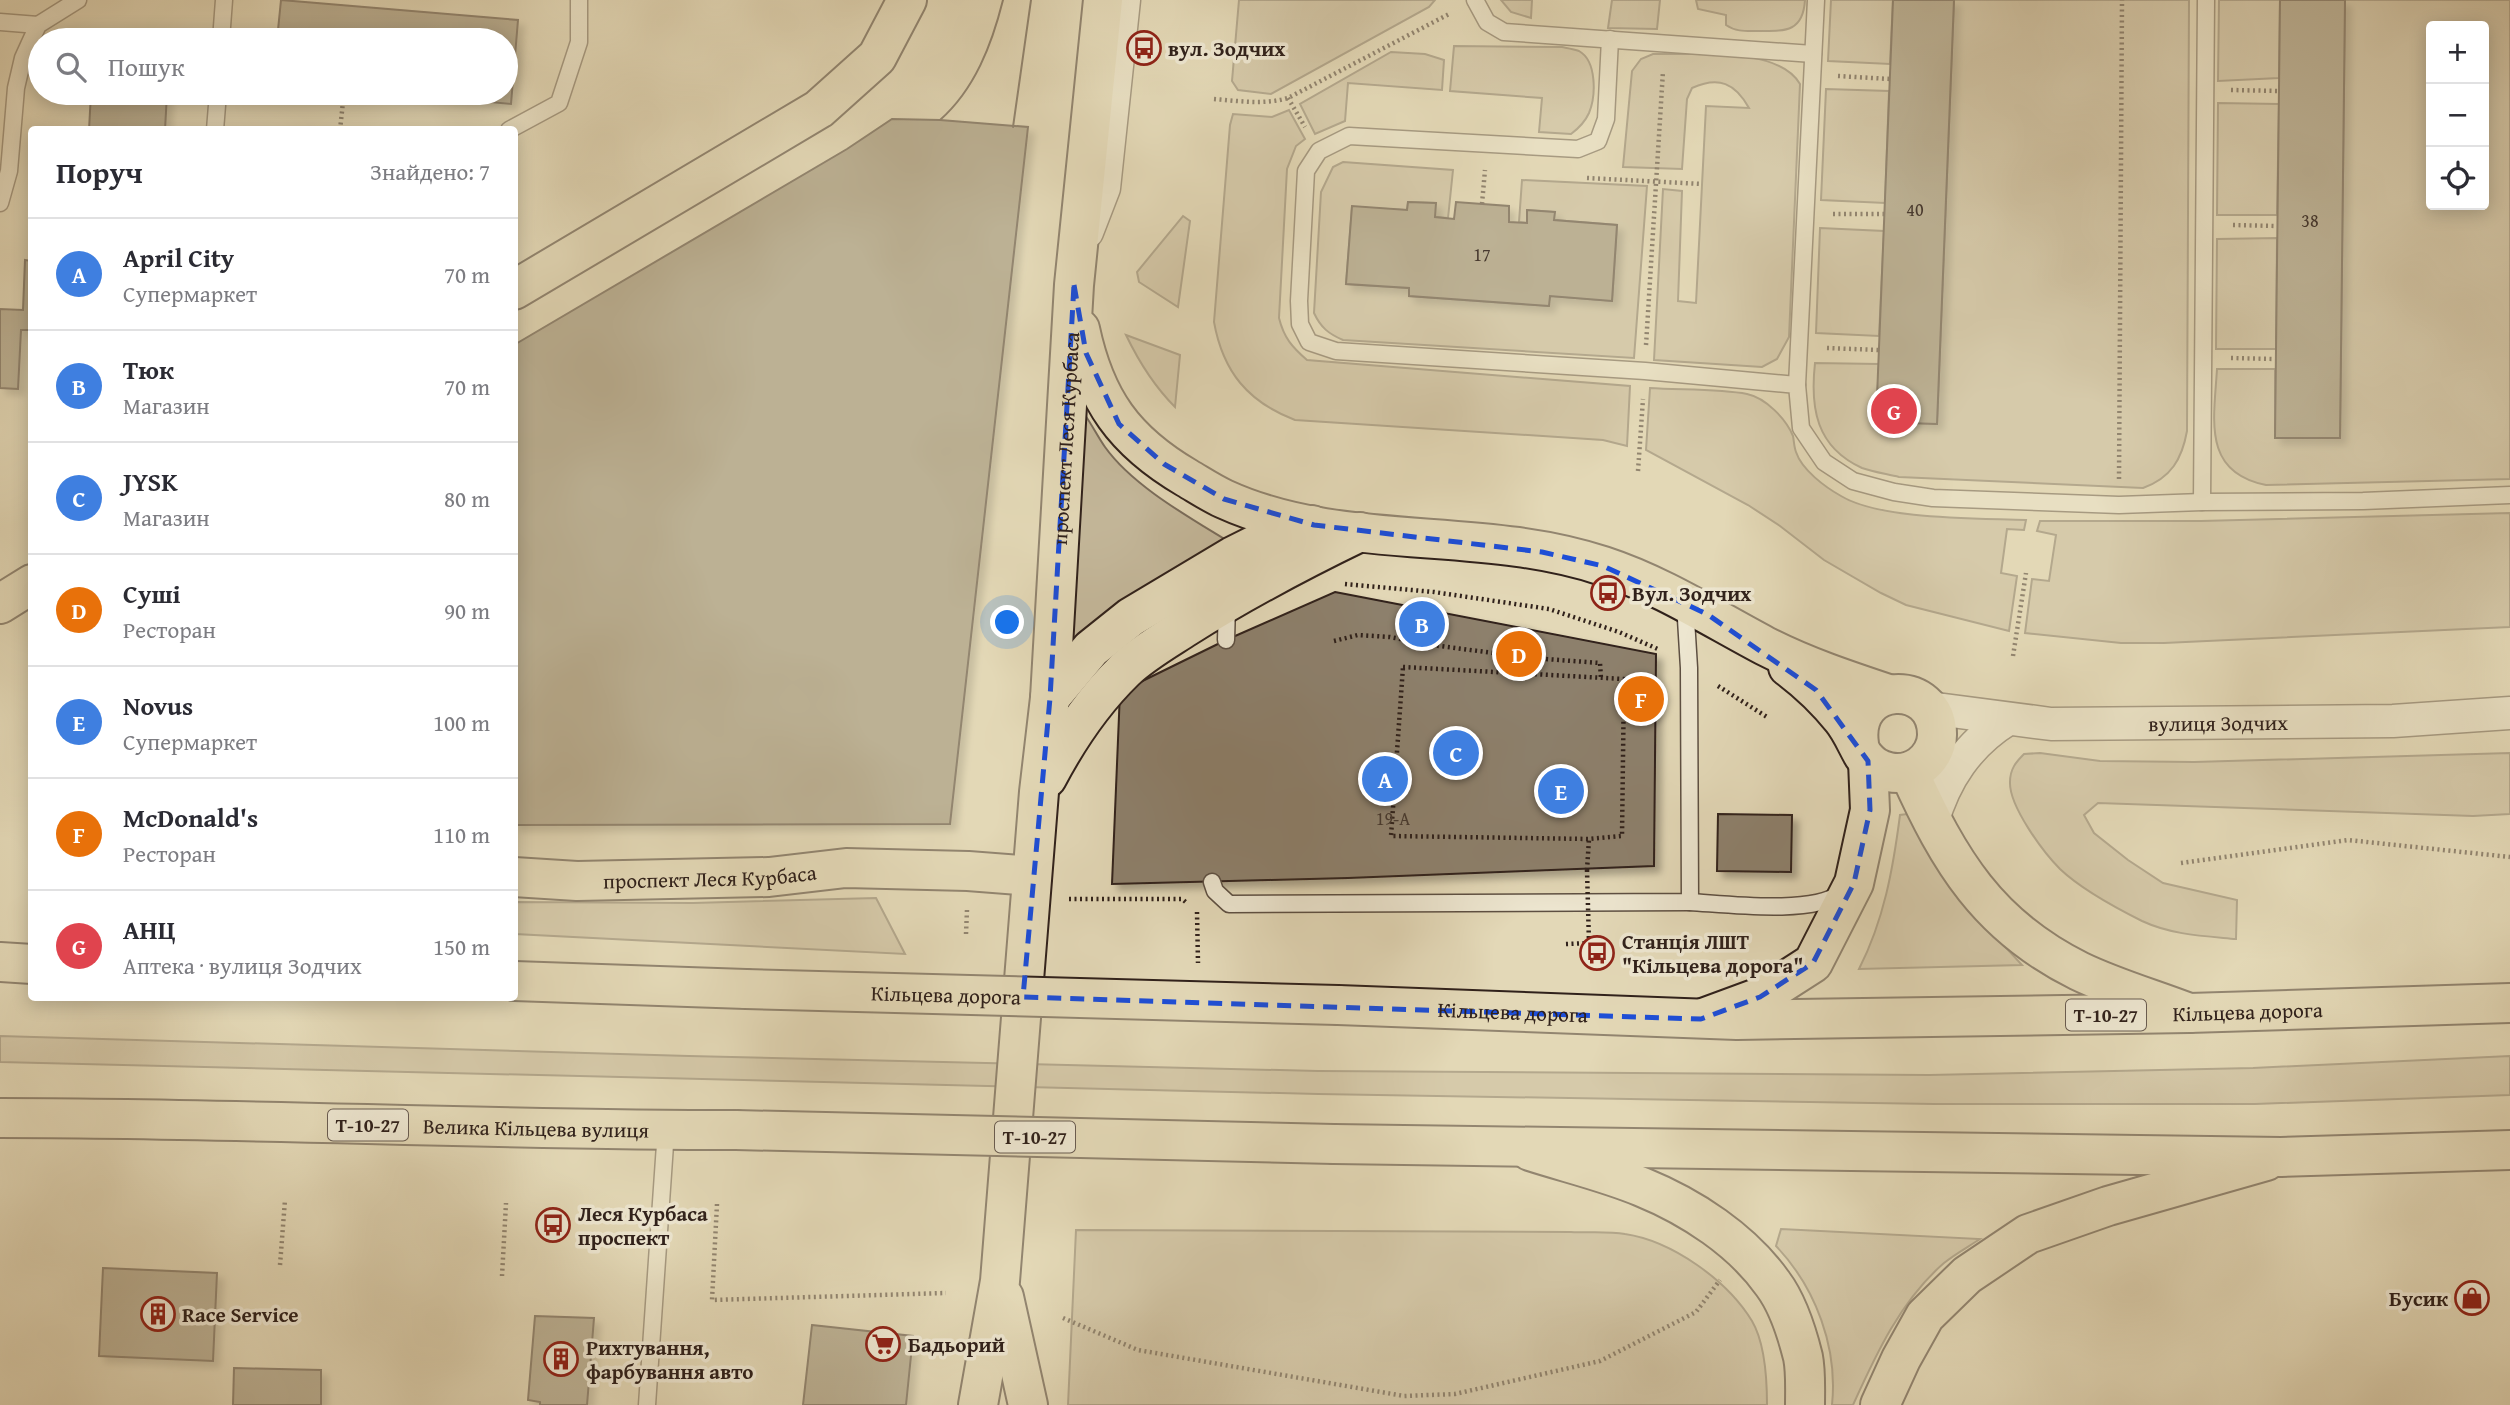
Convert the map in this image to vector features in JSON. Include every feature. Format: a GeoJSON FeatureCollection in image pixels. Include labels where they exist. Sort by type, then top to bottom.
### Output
{"type":"FeatureCollection","features":[{"type":"Feature","properties":{"kind":"main road"},"geometry":{"type":"LineString","coordinates":[[518,287],[818,109],[877,57],[906,0]]}},
{"type":"Feature","properties":{"kind":"main road","name":"проспект Леся Курбаса"},"geometry":{"type":"LineString","coordinates":[[1000,1281],[1039,792],[1050,698],[1076,269],[1103,0]]}},
{"type":"Feature","properties":{"kind":"main road"},"geometry":{"type":"LineString","coordinates":[[1076,269],[1086,353],[1099,390],[1119,424],[1164,464],[1224,499],[1274,517],[1314,525],[1542,552],[1603,566],[1696,608],[1806,665],[1888,694],[1910,695],[1928,708],[1937,728],[1934,750],[1919,767],[1909,772],[1887,772],[1864,753],[1839,715],[1798,675],[1696,608]]}},
{"type":"Feature","properties":{"kind":"main road"},"geometry":{"type":"LineString","coordinates":[[1050,698],[1091,649],[1131,617],[1233,556],[1275,535],[1314,525]]}},
{"type":"Feature","properties":{"kind":"main road"},"geometry":{"type":"LineString","coordinates":[[1039,792],[1064,744],[1091,706],[1127,668],[1228,600],[1360,532]]}},
{"type":"Feature","properties":{"kind":"main road"},"geometry":{"type":"LineString","coordinates":[[0,604],[28,586]]}},
{"type":"Feature","properties":{"kind":"main road"},"geometry":{"type":"LineString","coordinates":[[1701,1019],[1760,997],[1812,963],[1854,883],[1870,810],[1864,753],[1857,731],[1860,718],[1866,707],[1888,694]]}},
{"type":"Feature","properties":{"kind":"main road"},"geometry":{"type":"LineString","coordinates":[[1909,772],[1932,823],[1955,863],[1993,910],[2038,948],[2080,971],[2189,1013]]}},
{"type":"Feature","properties":{"kind":"main road","name":"проспект Леся Курбаса"},"geometry":{"type":"LineString","coordinates":[[518,877],[577,881],[769,877],[846,867],[1032,876]]}},
{"type":"Feature","properties":{"kind":"main road"},"geometry":{"type":"LineString","coordinates":[[0,962],[28,964]]}},
{"type":"Feature","properties":{"kind":"main road","name":"Кільцева дорога"},"geometry":{"type":"LineString","coordinates":[[518,981],[1338,1005],[1701,1019],[2189,1013],[2510,1003]]}},
{"type":"Feature","properties":{"kind":"main road","name":"Велика Кільцева вулиця"},"geometry":{"type":"LineString","coordinates":[[0,1118],[1515,1146]]}},
{"type":"Feature","properties":{"kind":"main road"},"geometry":{"type":"LineString","coordinates":[[1515,1146],[1643,1187],[1721,1231],[1751,1257],[1774,1285],[1791,1319],[1804,1359],[1805,1405]]}},
{"type":"Feature","properties":{"kind":"main road","name":"Т-10-27"},"geometry":{"type":"LineString","coordinates":[[1515,1146],[2281,1157],[2510,1150]]}},
{"type":"Feature","properties":{"kind":"main road"},"geometry":{"type":"LineString","coordinates":[[1880,1405],[1925,1316],[1967,1275],[2028,1234],[2108,1206],[2281,1157]]}},
{"type":"Feature","properties":{"kind":"main road"},"geometry":{"type":"LineString","coordinates":[[978,1405],[1000,1281]]}},
{"type":"Feature","properties":{"kind":"main road"},"geometry":{"type":"LineString","coordinates":[[1000,1281],[1028,1405]]}},
{"type":"Feature","properties":{"kind":"street"},"geometry":{"type":"LineString","coordinates":[[1076,269],[1104,188],[1124,0]]}},
{"type":"Feature","properties":{"kind":"street","name":"вулиця Зодчих"},"geometry":{"type":"LineString","coordinates":[[1928,708],[2051,724],[2380,721],[2510,713]]}},
{"type":"Feature","properties":{"kind":"street"},"geometry":{"type":"LineString","coordinates":[[1932,823],[1940,797],[1953,771],[1987,732],[2008,719]]}},
{"type":"Feature","properties":{"kind":"lane"},"geometry":{"type":"LineString","coordinates":[[0,23],[38,25],[78,0]]}},
{"type":"Feature","properties":{"kind":"lane"},"geometry":{"type":"LineString","coordinates":[[223,28],[224,0]]}},
{"type":"Feature","properties":{"kind":"lane"},"geometry":{"type":"LineString","coordinates":[[516,126],[559,103],[579,42],[579,0]]}},
{"type":"Feature","properties":{"kind":"lane"},"geometry":{"type":"LineString","coordinates":[[1816,0],[1797,385],[1801,428],[1824,462],[1853,481],[1894,492],[1933,498],[2119,505],[2363,501],[2510,495]]}},
{"type":"Feature","properties":{"kind":"lane"},"geometry":{"type":"LineString","coordinates":[[2202,502],[2206,0]]}},
{"type":"Feature","properties":{"kind":"lane"},"geometry":{"type":"LineString","coordinates":[[1475,2],[1487,22],[1504,32],[1813,54]]}},
{"type":"Feature","properties":{"kind":"lane"},"geometry":{"type":"LineString","coordinates":[[1610,39],[1606,119],[1598,141],[1578,149],[1349,136],[1319,151],[1306,171],[1298,300],[1300,324],[1309,342],[1336,351],[1645,371],[1797,385]]}},
{"type":"Feature","properties":{"kind":"lane"},"geometry":{"type":"LineString","coordinates":[[0,203],[9,171],[16,88],[28,49]]}},
{"type":"Feature","properties":{"kind":"lane"},"geometry":{"type":"LineString","coordinates":[[215,126],[217,105]]}},
{"type":"Feature","properties":{"kind":"lane"},"geometry":{"type":"LineString","coordinates":[[1226,640],[1228,600]]}},
{"type":"Feature","properties":{"kind":"lane"},"geometry":{"type":"LineString","coordinates":[[1690,902],[1689,668],[1696,608]]}},
{"type":"Feature","properties":{"kind":"lane"},"geometry":{"type":"LineString","coordinates":[[1212,882],[1215,891],[1229,904],[1690,902],[1798,906],[1833,900],[1854,883]]}},
{"type":"Feature","properties":{"kind":"lane"},"geometry":{"type":"LineString","coordinates":[[648,1405],[666,1130]]}},
{"type":"Feature","properties":{"kind":"path"},"geometry":{"type":"LineString","coordinates":[[2119,505],[2122,0]]}},
{"type":"Feature","properties":{"kind":"path"},"geometry":{"type":"LineString","coordinates":[[1214,99],[1262,102],[1288,98],[1475,2]]}},
{"type":"Feature","properties":{"kind":"path"},"geometry":{"type":"LineString","coordinates":[[1638,471],[1665,42]]}},
{"type":"Feature","properties":{"kind":"path"},"geometry":{"type":"LineString","coordinates":[[1812,74],[1890,79]]}},
{"type":"Feature","properties":{"kind":"path"},"geometry":{"type":"LineString","coordinates":[[2205,89],[2279,91]]}},
{"type":"Feature","properties":{"kind":"path"},"geometry":{"type":"LineString","coordinates":[[340,126],[343,105]]}},
{"type":"Feature","properties":{"kind":"path"},"geometry":{"type":"LineString","coordinates":[[1485,173],[1498,173]]}},
{"type":"Feature","properties":{"kind":"path"},"geometry":{"type":"LineString","coordinates":[[1577,177],[1702,184]]}},
{"type":"Feature","properties":{"kind":"path"},"geometry":{"type":"LineString","coordinates":[[1806,213],[1884,214]]}},
{"type":"Feature","properties":{"kind":"path"},"geometry":{"type":"LineString","coordinates":[[2204,224],[2277,226]]}},
{"type":"Feature","properties":{"kind":"path"},"geometry":{"type":"LineString","coordinates":[[1799,347],[1879,349]]}},
{"type":"Feature","properties":{"kind":"path"},"geometry":{"type":"LineString","coordinates":[[2203,358],[2275,359]]}},
{"type":"Feature","properties":{"kind":"path"},"geometry":{"type":"LineString","coordinates":[[2013,656],[2026,573]]}},
{"type":"Feature","properties":{"kind":"path"},"geometry":{"type":"LineString","coordinates":[[1339,584],[1434,592],[1549,609],[1619,632],[1664,652],[1767,717]]}},
{"type":"Feature","properties":{"kind":"path"},"geometry":{"type":"LineString","coordinates":[[1334,641],[1358,635],[1390,637],[1532,658],[1600,663],[1601,679]]}},
{"type":"Feature","properties":{"kind":"path"},"geometry":{"type":"LineString","coordinates":[[1403,667],[1601,679],[1624,679],[1622,836],[1589,839],[1391,836],[1403,667]]}},
{"type":"Feature","properties":{"kind":"path"},"geometry":{"type":"LineString","coordinates":[[1566,944],[1589,943],[1589,839]]}},
{"type":"Feature","properties":{"kind":"path"},"geometry":{"type":"LineString","coordinates":[[2181,863],[2348,840],[2510,857]]}},
{"type":"Feature","properties":{"kind":"path"},"geometry":{"type":"LineString","coordinates":[[1093,900],[1182,899],[1197,912],[1198,965]]}},
{"type":"Feature","properties":{"kind":"path"},"geometry":{"type":"LineString","coordinates":[[280,1265],[285,1200]]}},
{"type":"Feature","properties":{"kind":"path"},"geometry":{"type":"LineString","coordinates":[[502,1276],[506,1203]]}},
{"type":"Feature","properties":{"kind":"path"},"geometry":{"type":"LineString","coordinates":[[716,1204],[712,1300],[946,1293]]}},
{"type":"Feature","properties":{"kind":"path"},"geometry":{"type":"LineString","coordinates":[[1063,1318],[1138,1350],[1404,1396],[1455,1394],[1600,1361],[1696,1312],[1722,1276]]}},
{"type":"Feature","properties":{"kind":"highlighted area"},"geometry":{"type":"Polygon","coordinates":[[[1074,285],[1086,353],[1119,424],[1164,464],[1224,499],[1314,525],[1542,552],[1603,566],[1707,614],[1816,690],[1868,761],[1870,810],[1854,883],[1813,963],[1760,997],[1701,1019],[1023,997],[1050,698],[1074,285]]]}},
{"type":"Feature","properties":{"kind":"shaded area"},"geometry":{"type":"Polygon","coordinates":[[[1239,0],[1435,0],[1429,7],[1271,94],[1238,90],[1232,81],[1239,0]]]}},
{"type":"Feature","properties":{"kind":"shaded area"},"geometry":{"type":"Polygon","coordinates":[[[1501,0],[1532,0],[1531,18],[1511,12],[1501,0]]]}},
{"type":"Feature","properties":{"kind":"shaded area"},"geometry":{"type":"Polygon","coordinates":[[[1612,0],[1660,0],[1657,29],[1608,28],[1612,0]]]}},
{"type":"Feature","properties":{"kind":"shaded area"},"geometry":{"type":"Polygon","coordinates":[[[1696,0],[1805,0],[1800,19],[1790,28],[1749,31],[1726,25],[1726,15],[1698,9],[1696,0]]]}},
{"type":"Feature","properties":{"kind":"shaded area"},"geometry":{"type":"Polygon","coordinates":[[[1831,0],[1893,0],[1890,64],[1828,61],[1831,0]]]}},
{"type":"Feature","properties":{"kind":"shaded area"},"geometry":{"type":"Polygon","coordinates":[[[1954,0],[2189,0],[2187,431],[2174,466],[2161,479],[2143,488],[1899,477],[1862,468],[1847,459],[1835,449],[1819,424],[1814,395],[1815,363],[1879,364],[1876,421],[1937,424],[1954,0]]]}},
{"type":"Feature","properties":{"kind":"shaded area"},"geometry":{"type":"Polygon","coordinates":[[[2219,0],[2280,0],[2279,78],[2218,81],[2219,0]]]}},
{"type":"Feature","properties":{"kind":"shaded area"},"geometry":{"type":"Polygon","coordinates":[[[2345,0],[2510,0],[2510,479],[2266,485],[2245,478],[2231,469],[2216,441],[2214,407],[2217,369],[2275,369],[2275,438],[2340,438],[2345,0]]]}},
{"type":"Feature","properties":{"kind":"shaded area"},"geometry":{"type":"Polygon","coordinates":[[[1454,46],[1562,47],[1579,51],[1589,63],[1593,79],[1593,98],[1582,125],[1571,134],[1539,132],[1542,98],[1450,91],[1454,46]]]}},
{"type":"Feature","properties":{"kind":"shaded area"},"geometry":{"type":"Polygon","coordinates":[[[1391,52],[1425,54],[1444,60],[1442,90],[1348,83],[1345,121],[1315,134],[1300,104],[1391,52]]]}},
{"type":"Feature","properties":{"kind":"shaded area"},"geometry":{"type":"Polygon","coordinates":[[[1653,54],[1711,54],[1754,58],[1773,63],[1789,72],[1800,84],[1789,337],[1777,359],[1762,367],[1654,360],[1663,189],[1682,191],[1678,301],[1696,303],[1706,106],[1749,108],[1738,93],[1725,84],[1718,82],[1692,88],[1687,99],[1682,169],[1623,167],[1632,71],[1641,59],[1653,54]]]}},
{"type":"Feature","properties":{"kind":"shaded area"},"geometry":{"type":"Polygon","coordinates":[[[1826,89],[1889,91],[1885,203],[1821,200],[1826,89]]]}},
{"type":"Feature","properties":{"kind":"shaded area"},"geometry":{"type":"Polygon","coordinates":[[[2218,103],[2279,104],[2277,215],[2217,215],[2218,103]]]}},
{"type":"Feature","properties":{"kind":"shaded area"},"geometry":{"type":"Polygon","coordinates":[[[1289,110],[1305,139],[1296,146],[1287,169],[1279,318],[1286,337],[1297,351],[1307,360],[1630,386],[1627,446],[1603,440],[1295,420],[1278,413],[1251,394],[1231,370],[1218,340],[1214,322],[1230,125],[1233,114],[1272,117],[1289,110]]]}},
{"type":"Feature","properties":{"kind":"shaded area"},"geometry":{"type":"Polygon","coordinates":[[[1343,162],[1453,170],[1448,218],[1435,217],[1435,203],[1408,202],[1407,210],[1352,207],[1346,284],[1409,288],[1409,296],[1548,306],[1550,296],[1612,301],[1617,225],[1554,220],[1554,212],[1528,210],[1527,223],[1519,222],[1522,180],[1647,186],[1634,358],[1343,340],[1330,333],[1314,313],[1321,192],[1333,167],[1343,162]]]}},
{"type":"Feature","properties":{"kind":"shaded area"},"geometry":{"type":"Polygon","coordinates":[[[1183,216],[1190,221],[1178,307],[1139,282],[1137,272],[1183,216]]]}},
{"type":"Feature","properties":{"kind":"shaded area"},"geometry":{"type":"Polygon","coordinates":[[[1820,228],[1884,231],[1879,336],[1816,333],[1820,228]]]}},
{"type":"Feature","properties":{"kind":"shaded area"},"geometry":{"type":"Polygon","coordinates":[[[2277,238],[2276,349],[2216,349],[2217,239],[2277,238]]]}},
{"type":"Feature","properties":{"kind":"shaded area"},"geometry":{"type":"Polygon","coordinates":[[[1126,335],[1180,355],[1175,407],[1160,391],[1126,335]]]}},
{"type":"Feature","properties":{"kind":"shaded area"},"geometry":{"type":"Polygon","coordinates":[[[1650,388],[1712,390],[1754,396],[1774,410],[1786,423],[1793,436],[1799,459],[1809,471],[1821,483],[1858,504],[1904,514],[2026,520],[2024,530],[2007,529],[2001,573],[2017,576],[2009,631],[1906,605],[1881,593],[1824,560],[1748,505],[1646,450],[1650,388]]]}},
{"type":"Feature","properties":{"kind":"shaded area"},"geometry":{"type":"Polygon","coordinates":[[[1085,415],[1105,447],[1130,474],[1161,499],[1226,540],[1069,649],[1085,415]]]}},
{"type":"Feature","properties":{"kind":"shaded area"},"geometry":{"type":"Polygon","coordinates":[[[2510,513],[2510,627],[2164,643],[2121,643],[2025,633],[2032,579],[2049,581],[2056,535],[2037,531],[2040,521],[2201,521],[2510,513]]]}},
{"type":"Feature","properties":{"kind":"shaded area"},"geometry":{"type":"Polygon","coordinates":[[[2040,753],[2100,761],[2194,762],[2510,753],[2510,814],[2473,816],[2098,803],[2084,815],[2094,833],[2163,883],[2237,900],[2236,939],[2200,936],[2176,932],[2142,921],[2088,891],[2053,861],[2028,828],[2011,792],[2010,777],[2016,763],[2024,754],[2040,753]]]}},
{"type":"Feature","properties":{"kind":"shaded area"},"geometry":{"type":"Polygon","coordinates":[[[1907,814],[1957,895],[2022,965],[1859,969],[1875,932],[1886,894],[1900,815],[1907,814]]]}},
{"type":"Feature","properties":{"kind":"shaded area"},"geometry":{"type":"Polygon","coordinates":[[[876,898],[905,954],[518,934],[518,902],[693,903],[876,898]]]}},
{"type":"Feature","properties":{"kind":"shaded area"},"geometry":{"type":"Polygon","coordinates":[[[0,1036],[1318,1071],[1929,1075],[2253,1068],[2510,1056],[2510,1095],[2255,1104],[1934,1104],[1318,1094],[0,1062],[0,1036]]]}},
{"type":"Feature","properties":{"kind":"shaded area"},"geometry":{"type":"Polygon","coordinates":[[[1781,1229],[1980,1239],[1944,1263],[1915,1294],[1891,1329],[1853,1405],[1832,1405],[1831,1362],[1821,1320],[1802,1281],[1776,1246],[1781,1229]]]}},
{"type":"Feature","properties":{"kind":"shaded area"},"geometry":{"type":"Polygon","coordinates":[[[1076,1230],[1605,1232],[1643,1238],[1697,1265],[1713,1277],[1741,1306],[1752,1321],[1760,1340],[1766,1373],[1767,1405],[1068,1405],[1076,1230]]]}},
{"type":"Feature","properties":{"kind":"building"},"geometry":{"type":"Polygon","coordinates":[[[281,0],[518,20],[517,28],[278,28],[281,0]]]}},
{"type":"Feature","properties":{"kind":"building"},"geometry":{"type":"Polygon","coordinates":[[[1893,0],[1954,0],[1937,424],[1876,422],[1893,0]]]}},
{"type":"Feature","properties":{"kind":"building"},"geometry":{"type":"Polygon","coordinates":[[[2280,0],[2345,0],[2340,438],[2275,438],[2280,0]]]}},
{"type":"Feature","properties":{"kind":"building"},"geometry":{"type":"Polygon","coordinates":[[[90,105],[166,105],[165,126],[89,126],[90,105]]]}},
{"type":"Feature","properties":{"kind":"building"},"geometry":{"type":"Polygon","coordinates":[[[892,119],[1028,127],[950,824],[518,825],[518,343],[847,149],[892,119]]]}},
{"type":"Feature","properties":{"kind":"building"},"geometry":{"type":"Polygon","coordinates":[[[1408,202],[1436,203],[1435,217],[1454,219],[1456,202],[1509,206],[1509,222],[1527,223],[1527,210],[1555,212],[1554,220],[1617,225],[1612,301],[1550,296],[1549,306],[1409,296],[1409,288],[1346,284],[1352,206],[1407,210],[1408,202]]]}},
{"type":"Feature","properties":{"kind":"building"},"geometry":{"type":"Polygon","coordinates":[[[25,260],[28,260],[28,330],[21,330],[18,389],[0,388],[0,309],[23,310],[25,260]]]}},
{"type":"Feature","properties":{"kind":"building"},"geometry":{"type":"Polygon","coordinates":[[[1335,592],[1656,654],[1654,866],[1112,884],[1120,692],[1226,640],[1335,592]]]}},
{"type":"Feature","properties":{"kind":"building"},"geometry":{"type":"Polygon","coordinates":[[[1718,814],[1792,815],[1791,872],[1717,871],[1718,814]]]}},
{"type":"Feature","properties":{"kind":"building","name":"Race Service"},"geometry":{"type":"Polygon","coordinates":[[[103,1268],[217,1273],[213,1361],[99,1356],[103,1268]]]}},
{"type":"Feature","properties":{"kind":"building","name":"Рихтування, фарбування авто"},"geometry":{"type":"Polygon","coordinates":[[[535,1316],[594,1318],[587,1405],[540,1405],[540,1402],[528,1400],[535,1316]]]}},
{"type":"Feature","properties":{"kind":"building"},"geometry":{"type":"Polygon","coordinates":[[[812,1325],[913,1336],[906,1405],[803,1405],[812,1325]]]}},
{"type":"Feature","properties":{"kind":"building"},"geometry":{"type":"Polygon","coordinates":[[[234,1368],[321,1370],[321,1405],[233,1405],[234,1368]]]}},
{"type":"Feature","properties":{"kind":"tram line"},"geometry":{"type":"LineString","coordinates":[[940,120],[963,94],[980,65],[1003,0]]}},
{"type":"Feature","properties":{"kind":"tram line"},"geometry":{"type":"LineString","coordinates":[[1013,127],[1031,0]]}},
{"type":"Feature","properties":{"kind":"place","name":"вул. Зодчих"},"geometry":{"type":"Point","coordinates":[1144,48]}},
{"type":"Feature","properties":{"kind":"place","name":"АНЦ"},"geometry":{"type":"Point","coordinates":[1894,411]}},
{"type":"Feature","properties":{"kind":"place","name":"Вул. Зодчих"},"geometry":{"type":"Point","coordinates":[1608,593]}},
{"type":"Feature","properties":{"kind":"place","name":"Тюк"},"geometry":{"type":"Point","coordinates":[1422,624]}},
{"type":"Feature","properties":{"kind":"place","name":"Суші"},"geometry":{"type":"Point","coordinates":[1519,654]}},
{"type":"Feature","properties":{"kind":"place","name":"McDonald's"},"geometry":{"type":"Point","coordinates":[1641,699]}},
{"type":"Feature","properties":{"kind":"place","name":"JYSK"},"geometry":{"type":"Point","coordinates":[1456,753]}},
{"type":"Feature","properties":{"kind":"place","name":"April City"},"geometry":{"type":"Point","coordinates":[1385,779]}},
{"type":"Feature","properties":{"kind":"place","name":"Novus"},"geometry":{"type":"Point","coordinates":[1561,791]}},
{"type":"Feature","properties":{"kind":"place","name":"Станція ЛШТ \"Кільцева дорога\""},"geometry":{"type":"Point","coordinates":[1597,953]}},
{"type":"Feature","properties":{"kind":"place","name":"Леся Курбаса проспект"},"geometry":{"type":"Point","coordinates":[553,1225]}},
{"type":"Feature","properties":{"kind":"place","name":"Бусик"},"geometry":{"type":"Point","coordinates":[2472,1298]}},
{"type":"Feature","properties":{"kind":"place","name":"Race Service"},"geometry":{"type":"Point","coordinates":[158,1314]}},
{"type":"Feature","properties":{"kind":"place","name":"Бадьорий"},"geometry":{"type":"Point","coordinates":[883,1344]}},
{"type":"Feature","properties":{"kind":"place","name":"Рихтування, фарбування авто"},"geometry":{"type":"Point","coordinates":[561,1359]}}]}
